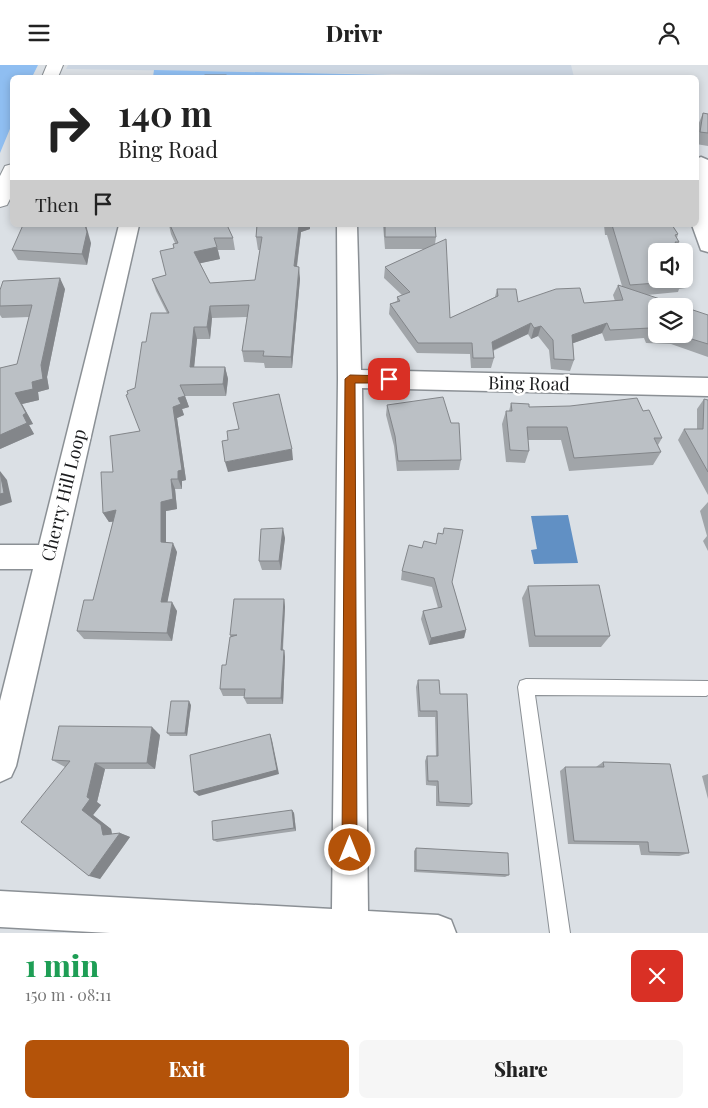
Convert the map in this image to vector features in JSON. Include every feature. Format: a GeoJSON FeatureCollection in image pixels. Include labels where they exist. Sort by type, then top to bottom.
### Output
{"type":"FeatureCollection","features":[{"type":"Feature","properties":{"kind":"street"},"geometry":{"type":"LineString","coordinates":[[702,163],[699,217],[708,245]]}},
{"type":"Feature","properties":{"kind":"street"},"geometry":{"type":"LineString","coordinates":[[0,201],[10,175]]}},
{"type":"Feature","properties":{"kind":"street","name":"Cherry Hill Loop"},"geometry":{"type":"LineString","coordinates":[[0,766],[128,227]]}},
{"type":"Feature","properties":{"kind":"street"},"geometry":{"type":"LineString","coordinates":[[346,227],[350,379],[350,929]]}},
{"type":"Feature","properties":{"kind":"street","name":"Bing Road"},"geometry":{"type":"LineString","coordinates":[[350,379],[708,387]]}},
{"type":"Feature","properties":{"kind":"street"},"geometry":{"type":"LineString","coordinates":[[0,557],[48,557]]}},
{"type":"Feature","properties":{"kind":"street"},"geometry":{"type":"LineString","coordinates":[[0,909],[438,933]]}},
{"type":"Feature","properties":{"kind":"lane"},"geometry":{"type":"LineString","coordinates":[[560,933],[526,687],[706,688]]}},
{"type":"Feature","properties":{"kind":"shaded area"},"geometry":{"type":"Polygon","coordinates":[[[0,65],[38,65],[33,75],[10,75],[10,129],[0,153],[0,65]]]}},
{"type":"Feature","properties":{"kind":"shaded area"},"geometry":{"type":"Polygon","coordinates":[[[68,65],[571,65],[574,75],[447,75],[66,69],[68,65]]]}},
{"type":"Feature","properties":{"kind":"shaded area"},"geometry":{"type":"Polygon","coordinates":[[[154,70],[391,75],[153,75],[154,70]]]}},
{"type":"Feature","properties":{"kind":"shaded area"},"geometry":{"type":"Polygon","coordinates":[[[568,515],[578,563],[534,564],[531,550],[537,549],[531,516],[568,515]]]}},
{"type":"Feature","properties":{"kind":"building"},"geometry":{"type":"Polygon","coordinates":[[[703,113],[708,114],[708,133],[700,132],[703,113]]]}},
{"type":"Feature","properties":{"kind":"building"},"geometry":{"type":"Polygon","coordinates":[[[22,227],[86,227],[87,232],[82,254],[12,250],[22,227]]]}},
{"type":"Feature","properties":{"kind":"building"},"geometry":{"type":"Polygon","coordinates":[[[171,227],[228,227],[233,238],[214,238],[217,247],[194,252],[210,283],[255,280],[262,237],[256,237],[257,227],[299,227],[294,266],[299,267],[291,357],[263,356],[264,351],[242,351],[249,305],[210,306],[207,327],[194,327],[190,367],[225,367],[223,384],[180,385],[185,396],[178,398],[181,404],[173,407],[182,470],[178,471],[178,479],[171,479],[173,499],[161,502],[161,542],[173,543],[161,602],[172,602],[167,633],[77,631],[84,600],[93,600],[116,510],[103,513],[101,472],[113,472],[110,436],[140,431],[126,395],[128,394],[127,391],[135,388],[142,342],[146,342],[151,313],[169,313],[152,279],[166,275],[160,251],[174,248],[173,244],[178,243],[171,227]]]}},
{"type":"Feature","properties":{"kind":"building"},"geometry":{"type":"Polygon","coordinates":[[[385,227],[435,227],[436,237],[385,237],[385,227]]]}},
{"type":"Feature","properties":{"kind":"building"},"geometry":{"type":"Polygon","coordinates":[[[613,227],[673,227],[678,234],[675,235],[679,242],[648,243],[648,284],[630,285],[613,227]]]}},
{"type":"Feature","properties":{"kind":"building"},"geometry":{"type":"Polygon","coordinates":[[[446,239],[450,318],[498,296],[497,289],[516,289],[518,302],[556,289],[580,288],[584,303],[623,300],[618,285],[657,298],[648,298],[648,328],[610,330],[607,323],[572,335],[574,360],[554,359],[553,340],[541,326],[534,328],[531,323],[492,342],[494,358],[473,358],[472,343],[418,343],[390,304],[400,301],[397,297],[410,292],[385,267],[446,239]]]}},
{"type":"Feature","properties":{"kind":"building"},"geometry":{"type":"Polygon","coordinates":[[[60,278],[41,365],[43,379],[32,382],[33,389],[15,393],[26,413],[23,415],[27,423],[0,435],[0,368],[17,364],[32,305],[0,306],[0,290],[3,281],[60,278]]]}},
{"type":"Feature","properties":{"kind":"building"},"geometry":{"type":"Polygon","coordinates":[[[693,310],[708,315],[708,344],[693,339],[693,310]]]}},
{"type":"Feature","properties":{"kind":"building"},"geometry":{"type":"Polygon","coordinates":[[[279,394],[292,449],[225,462],[222,441],[228,440],[227,431],[239,429],[233,403],[279,394]]]}},
{"type":"Feature","properties":{"kind":"building"},"geometry":{"type":"Polygon","coordinates":[[[443,397],[451,423],[459,423],[461,460],[398,461],[395,436],[387,405],[443,397]]]}},
{"type":"Feature","properties":{"kind":"building"},"geometry":{"type":"Polygon","coordinates":[[[637,398],[643,411],[649,410],[662,438],[654,438],[661,452],[574,458],[567,427],[527,427],[529,451],[510,450],[506,411],[512,411],[511,403],[529,404],[529,407],[570,406],[637,398]]]}},
{"type":"Feature","properties":{"kind":"building"},"geometry":{"type":"Polygon","coordinates":[[[704,399],[708,400],[708,472],[684,429],[703,429],[704,399]]]}},
{"type":"Feature","properties":{"kind":"building"},"geometry":{"type":"Polygon","coordinates":[[[0,472],[4,493],[0,494],[0,472]]]}},
{"type":"Feature","properties":{"kind":"building"},"geometry":{"type":"Polygon","coordinates":[[[283,528],[279,561],[259,561],[261,529],[283,528]]]}},
{"type":"Feature","properties":{"kind":"building"},"geometry":{"type":"Polygon","coordinates":[[[444,528],[463,530],[452,582],[466,630],[431,638],[423,611],[442,607],[434,578],[402,571],[409,545],[422,548],[424,541],[436,544],[438,533],[443,534],[444,528]]]}},
{"type":"Feature","properties":{"kind":"building"},"geometry":{"type":"Polygon","coordinates":[[[599,585],[610,636],[535,636],[528,586],[599,585]]]}},
{"type":"Feature","properties":{"kind":"building"},"geometry":{"type":"Polygon","coordinates":[[[234,599],[284,599],[281,650],[284,650],[281,698],[244,698],[245,689],[220,689],[222,665],[226,665],[230,637],[237,635],[230,635],[234,599]]]}},
{"type":"Feature","properties":{"kind":"building"},"geometry":{"type":"Polygon","coordinates":[[[418,680],[439,680],[440,694],[467,694],[472,804],[439,802],[438,781],[428,781],[427,756],[438,756],[437,711],[420,711],[418,680]]]}},
{"type":"Feature","properties":{"kind":"building"},"geometry":{"type":"Polygon","coordinates":[[[171,701],[189,701],[185,733],[167,733],[171,701]]]}},
{"type":"Feature","properties":{"kind":"building"},"geometry":{"type":"Polygon","coordinates":[[[59,726],[152,727],[147,763],[95,763],[87,797],[90,799],[82,810],[101,825],[103,835],[120,833],[89,876],[21,822],[70,761],[52,760],[59,726]]]}},
{"type":"Feature","properties":{"kind":"building"},"geometry":{"type":"Polygon","coordinates":[[[270,734],[277,770],[194,792],[190,755],[270,734]]]}},
{"type":"Feature","properties":{"kind":"building"},"geometry":{"type":"Polygon","coordinates":[[[603,762],[670,764],[689,853],[649,852],[648,842],[574,841],[565,767],[604,767],[603,762]]]}},
{"type":"Feature","properties":{"kind":"building"},"geometry":{"type":"Polygon","coordinates":[[[292,810],[294,828],[213,840],[212,821],[292,810]]]}},
{"type":"Feature","properties":{"kind":"building"},"geometry":{"type":"Polygon","coordinates":[[[416,848],[508,853],[509,875],[416,870],[416,848]]]}},
{"type":"Feature","properties":{"kind":"route"},"geometry":{"type":"LineString","coordinates":[[350,850],[350,379],[389,379]]}}]}
